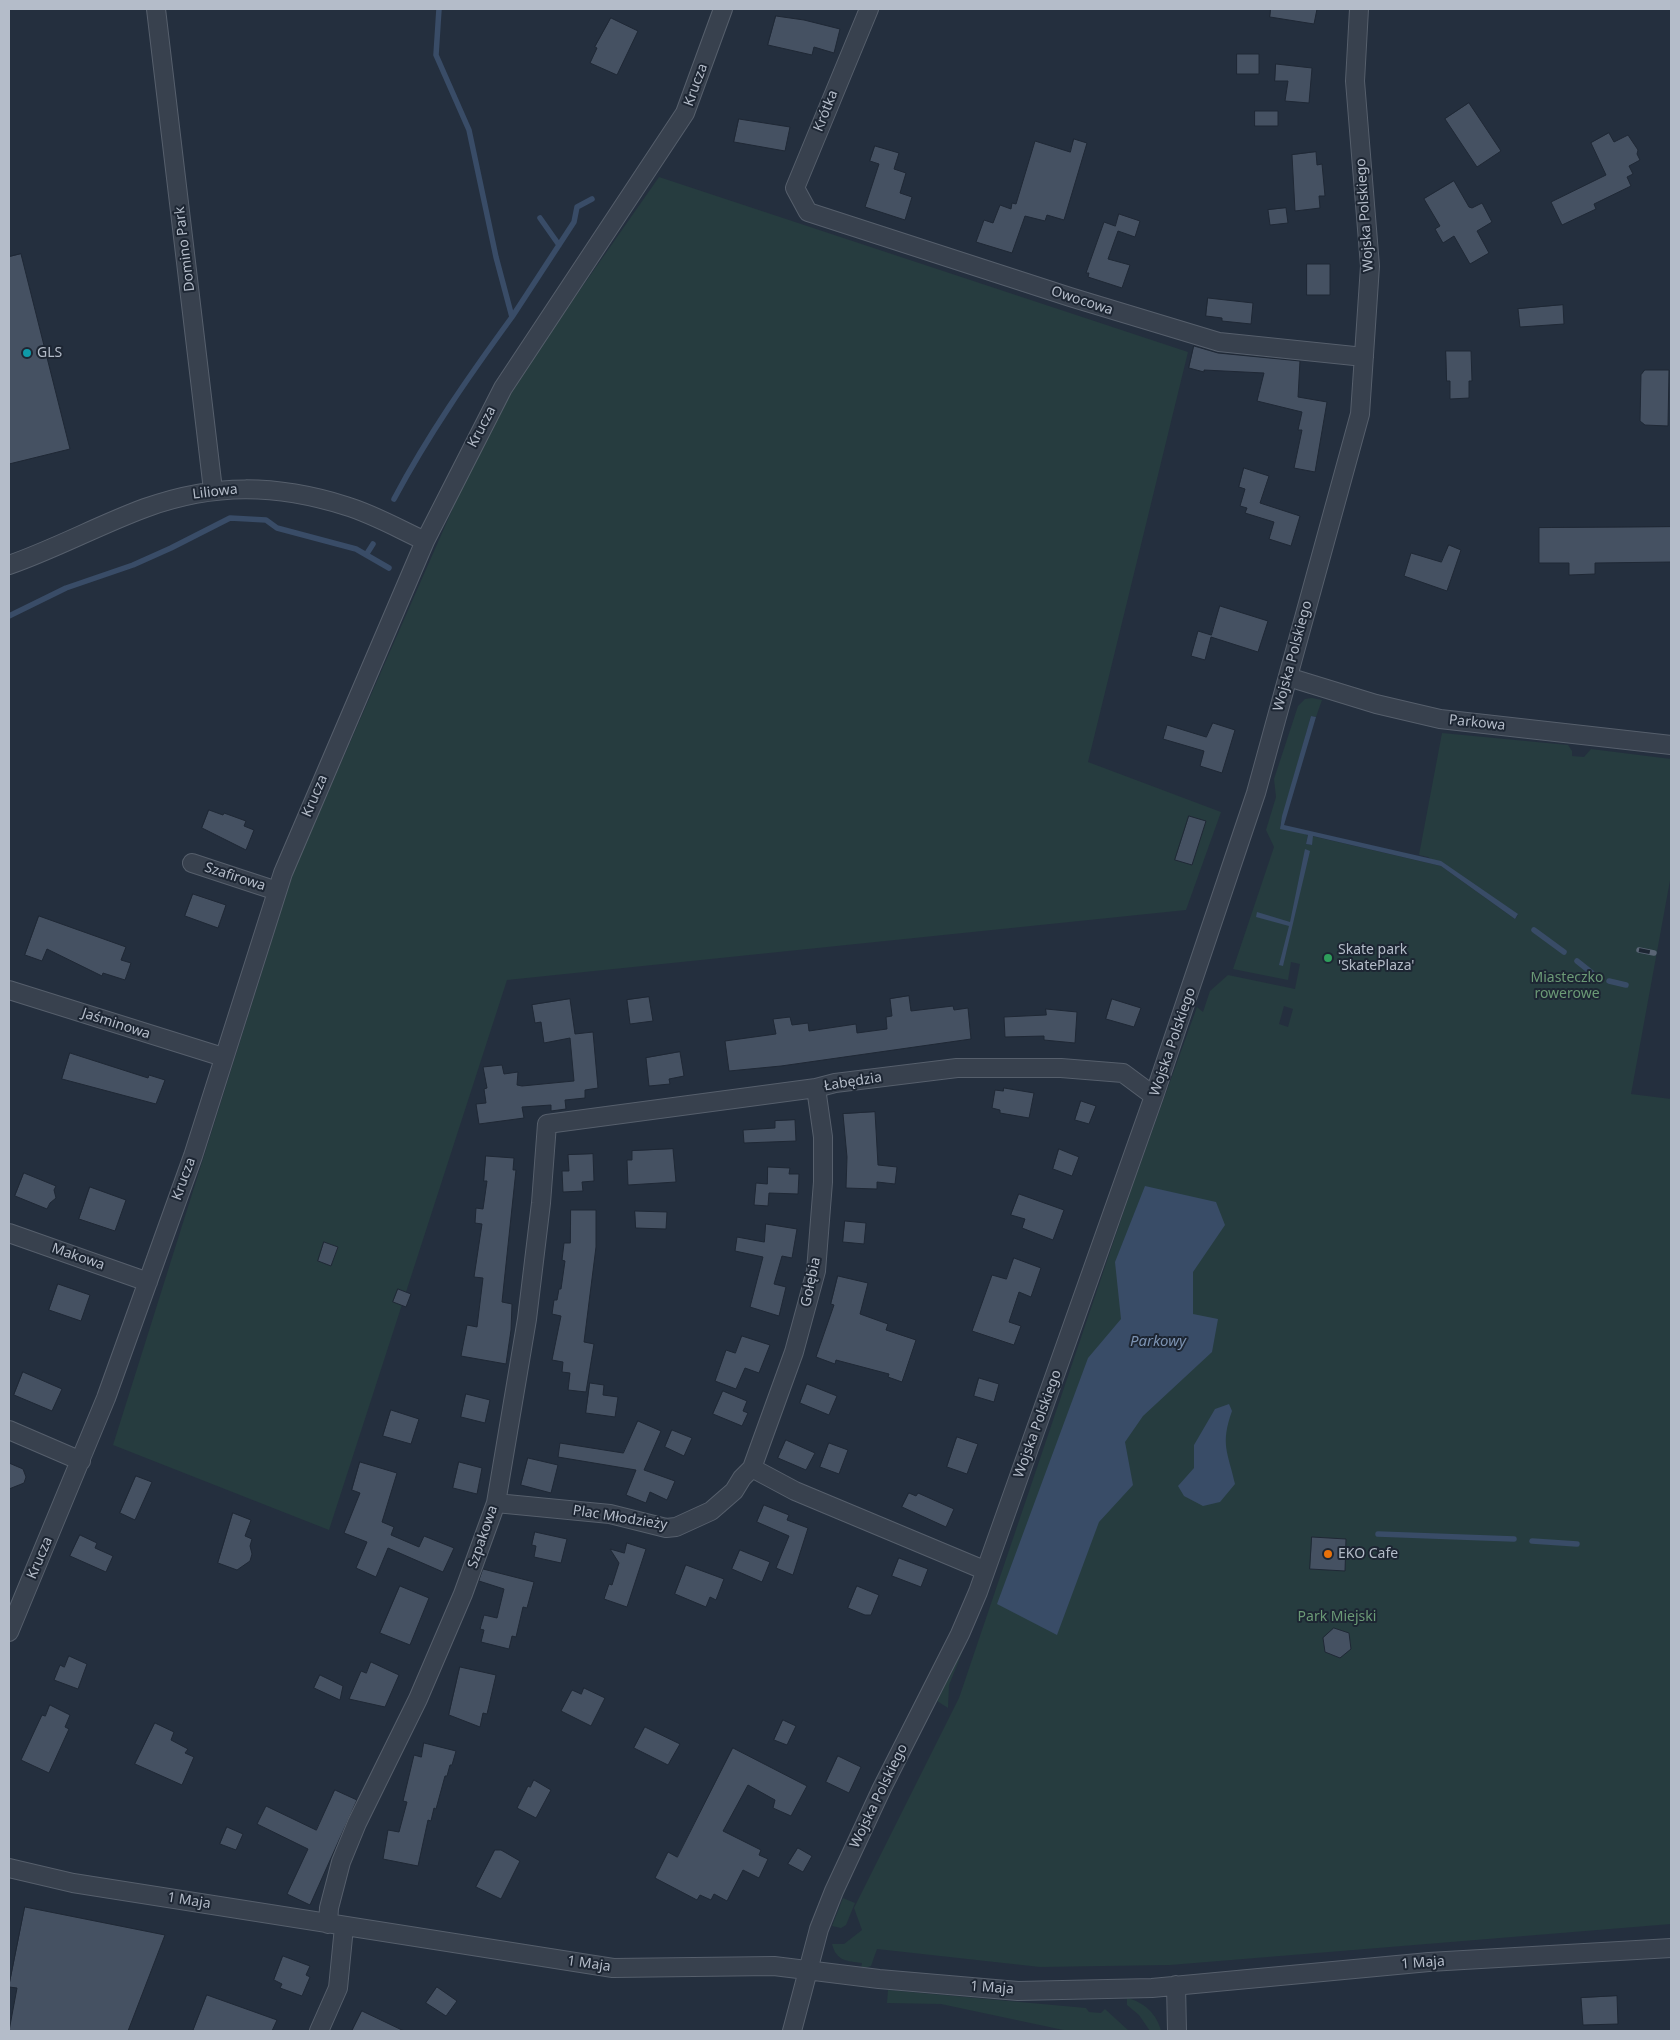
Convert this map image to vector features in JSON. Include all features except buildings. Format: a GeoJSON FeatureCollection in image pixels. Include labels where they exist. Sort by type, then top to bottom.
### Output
{"type":"FeatureCollection","features":[{"type":"Feature","properties":{"kind":"street","name":"Domino Park"},"geometry":{"type":"LineString","coordinates":[[156,9],[213,490]]}},
{"type":"Feature","properties":{"kind":"street","name":"Krucza"},"geometry":{"type":"LineString","coordinates":[[9,1632],[81,1461],[148,1282],[193,1156],[277,891],[426,541],[503,388],[686,113],[723,9]]}},
{"type":"Feature","properties":{"kind":"street","name":"Krótka"},"geometry":{"type":"LineString","coordinates":[[808,212],[795,188],[869,9]]}},
{"type":"Feature","properties":{"kind":"street","name":"Wojska Polskiego"},"geometry":{"type":"LineString","coordinates":[[792,2031],[819,1929],[834,1891],[882,1788],[960,1634],[978,1592],[984,1570],[1154,1096],[1256,793],[1360,414],[1370,266],[1355,80],[1359,9]]}},
{"type":"Feature","properties":{"kind":"street","name":"Owocowa"},"geometry":{"type":"LineString","coordinates":[[808,212],[1079,300],[1219,342],[1364,357]]}},
{"type":"Feature","properties":{"kind":"street","name":"Liliowa"},"geometry":{"type":"LineString","coordinates":[[9,565],[145,508],[213,490],[252,489],[302,494],[347,506],[426,541]]}},
{"type":"Feature","properties":{"kind":"street","name":"Parkowa"},"geometry":{"type":"LineString","coordinates":[[1288,677],[1376,704],[1440,719],[1671,745]]}},
{"type":"Feature","properties":{"kind":"street","name":"Szafirowa"},"geometry":{"type":"LineString","coordinates":[[192,863],[277,891]]}},
{"type":"Feature","properties":{"kind":"street","name":"Jaśminowa"},"geometry":{"type":"LineString","coordinates":[[9,990],[223,1058]]}},
{"type":"Feature","properties":{"kind":"street","name":"Łabędzia"},"geometry":{"type":"LineString","coordinates":[[546,1124],[816,1088],[835,1083],[956,1068],[1061,1068],[1124,1073],[1154,1096]]}},
{"type":"Feature","properties":{"kind":"street","name":"Gołębia"},"geometry":{"type":"LineString","coordinates":[[752,1468],[794,1352],[816,1271],[823,1182],[823,1137],[816,1088]]}},
{"type":"Feature","properties":{"kind":"street","name":"Szpakowa"},"geometry":{"type":"LineString","coordinates":[[319,2031],[338,1988],[336,1926],[329,1908],[342,1862],[357,1823],[418,1699],[463,1594],[496,1503],[527,1318],[541,1203],[546,1124]]}},
{"type":"Feature","properties":{"kind":"street","name":"Makowa"},"geometry":{"type":"LineString","coordinates":[[9,1233],[148,1282]]}},
{"type":"Feature","properties":{"kind":"street"},"geometry":{"type":"LineString","coordinates":[[9,1430],[81,1461]]}},
{"type":"Feature","properties":{"kind":"street","name":"Plac Młodzieży"},"geometry":{"type":"LineString","coordinates":[[496,1503],[610,1514],[666,1528],[676,1527],[711,1511],[734,1491],[742,1478],[752,1468]]}},
{"type":"Feature","properties":{"kind":"street"},"geometry":{"type":"LineString","coordinates":[[752,1468],[795,1491],[984,1570]]}},
{"type":"Feature","properties":{"kind":"street","name":"1 Maja"},"geometry":{"type":"LineString","coordinates":[[9,1868],[72,1883],[336,1926],[613,1968],[683,1969],[749,1965],[1018,1990],[1119,1990],[1429,1962],[1671,1948]]}},
{"type":"Feature","properties":{"kind":"street"},"geometry":{"type":"LineString","coordinates":[[1176,1985],[1177,2031]]}},
{"type":"Feature","properties":{"kind":"green space"},"geometry":{"type":"Polygon","coordinates":[[[659,177],[1188,352],[1088,762],[1221,812],[1186,910],[507,980],[329,1530],[113,1445],[294,870],[496,410],[659,177]]]}},
{"type":"Feature","properties":{"kind":"green space","name":"Park Miejski"},"geometry":{"type":"Polygon","coordinates":[[[1305,699],[1322,700],[1316,717],[1311,716],[1280,826],[1308,835],[1306,844],[1312,845],[1312,836],[1441,866],[1515,919],[1518,915],[1428,857],[1419,855],[1442,733],[1568,745],[1572,751],[1572,756],[1584,757],[1591,749],[1671,759],[1671,875],[1631,1094],[1671,1099],[1671,1924],[1170,1965],[1040,1967],[877,1949],[871,1966],[861,1969],[862,1963],[847,1961],[839,1957],[832,1944],[844,1944],[862,1930],[854,1908],[959,1698],[1132,1187],[1197,1007],[1203,1012],[1210,991],[1228,975],[1295,989],[1300,964],[1291,962],[1288,980],[1233,969],[1274,847],[1266,830],[1276,797],[1274,779],[1298,706],[1305,699]],[[1284,1006],[1279,1024],[1288,1027],[1293,1009],[1284,1006]]]}},
{"type":"Feature","properties":{"kind":"green space"},"geometry":{"type":"Polygon","coordinates":[[[963,1650],[949,1685],[948,1708],[937,1701],[963,1650]]]}},
{"type":"Feature","properties":{"kind":"green space"},"geometry":{"type":"Polygon","coordinates":[[[843,1898],[855,1903],[846,1925],[841,1928],[832,1926],[843,1898]]]}},
{"type":"Feature","properties":{"kind":"green space"},"geometry":{"type":"Polygon","coordinates":[[[888,1990],[1086,2008],[1089,2012],[1101,2013],[1105,2009],[1129,2031],[1068,2031],[941,2004],[887,2003],[888,1990]]]}},
{"type":"Feature","properties":{"kind":"green space"},"geometry":{"type":"Polygon","coordinates":[[[1127,1998],[1139,2002],[1149,2010],[1156,2019],[1161,2031],[1150,2031],[1139,2015],[1127,2005],[1127,1998]]]}},
{"type":"Feature","properties":{"kind":"water"},"geometry":{"type":"Polygon","coordinates":[[[1311,716],[1316,717],[1284,825],[1441,861],[1518,914],[1515,919],[1441,866],[1313,836],[1312,845],[1306,844],[1308,835],[1280,829],[1282,816],[1311,716]]]}},
{"type":"Feature","properties":{"kind":"water"},"geometry":{"type":"Polygon","coordinates":[[[1305,849],[1310,851],[1283,966],[1279,965],[1289,926],[1256,917],[1257,912],[1290,922],[1305,849]]]}},
{"type":"Feature","properties":{"kind":"water","name":"Parkowy"},"geometry":{"type":"Polygon","coordinates":[[[1145,1186],[1216,1202],[1225,1225],[1193,1272],[1193,1314],[1218,1319],[1212,1352],[1143,1416],[1125,1442],[1133,1485],[1099,1522],[1057,1635],[997,1604],[1088,1358],[1121,1319],[1115,1262],[1145,1186]]]}},
{"type":"Feature","properties":{"kind":"water"},"geometry":{"type":"Polygon","coordinates":[[[1229,1404],[1232,1411],[1226,1432],[1226,1448],[1235,1484],[1220,1502],[1203,1506],[1184,1496],[1178,1486],[1194,1468],[1194,1445],[1215,1409],[1229,1404]]]}},
{"type":"Feature","properties":{"kind":"waterway"},"geometry":{"type":"LineString","coordinates":[[394,499],[450,406],[512,317],[496,257],[469,130],[436,55],[439,9]]}},
{"type":"Feature","properties":{"kind":"waterway"},"geometry":{"type":"LineString","coordinates":[[512,317],[574,222],[577,207],[592,199]]}},
{"type":"Feature","properties":{"kind":"waterway"},"geometry":{"type":"LineString","coordinates":[[540,218],[559,245]]}},
{"type":"Feature","properties":{"kind":"waterway"},"geometry":{"type":"LineString","coordinates":[[9,616],[66,588],[133,565],[230,518],[266,520],[277,528],[356,549],[389,568]]}},
{"type":"Feature","properties":{"kind":"waterway"},"geometry":{"type":"LineString","coordinates":[[366,555],[373,544]]}},
{"type":"Feature","properties":{"kind":"waterway"},"geometry":{"type":"LineString","coordinates":[[1534,930],[1564,952]]}},
{"type":"Feature","properties":{"kind":"waterway"},"geometry":{"type":"LineString","coordinates":[[1577,961],[1592,973]]}},
{"type":"Feature","properties":{"kind":"waterway"},"geometry":{"type":"LineString","coordinates":[[1609,981],[1626,985]]}},
{"type":"Feature","properties":{"kind":"waterway"},"geometry":{"type":"LineString","coordinates":[[1378,1534],[1514,1539]]}},
{"type":"Feature","properties":{"kind":"waterway"},"geometry":{"type":"LineString","coordinates":[[1532,1541],[1577,1544]]}},
{"type":"Feature","properties":{"kind":"railway"},"geometry":{"type":"LineString","coordinates":[[1639,950],[1654,953]]}},
{"type":"Feature","properties":{"kind":"place","name":"GLS"},"geometry":{"type":"Point","coordinates":[27,353]}},
{"type":"Feature","properties":{"kind":"place","name":"Skate park 'SkatePlaza'"},"geometry":{"type":"Point","coordinates":[1328,958]}},
{"type":"Feature","properties":{"kind":"place","name":"EKO Cafe"},"geometry":{"type":"Point","coordinates":[1328,1554]}},
{"type":"Feature","properties":{"kind":"park label","name":"Miasteczko rowerowe"},"geometry":{"type":"Point","coordinates":[1567,986]}}]}
